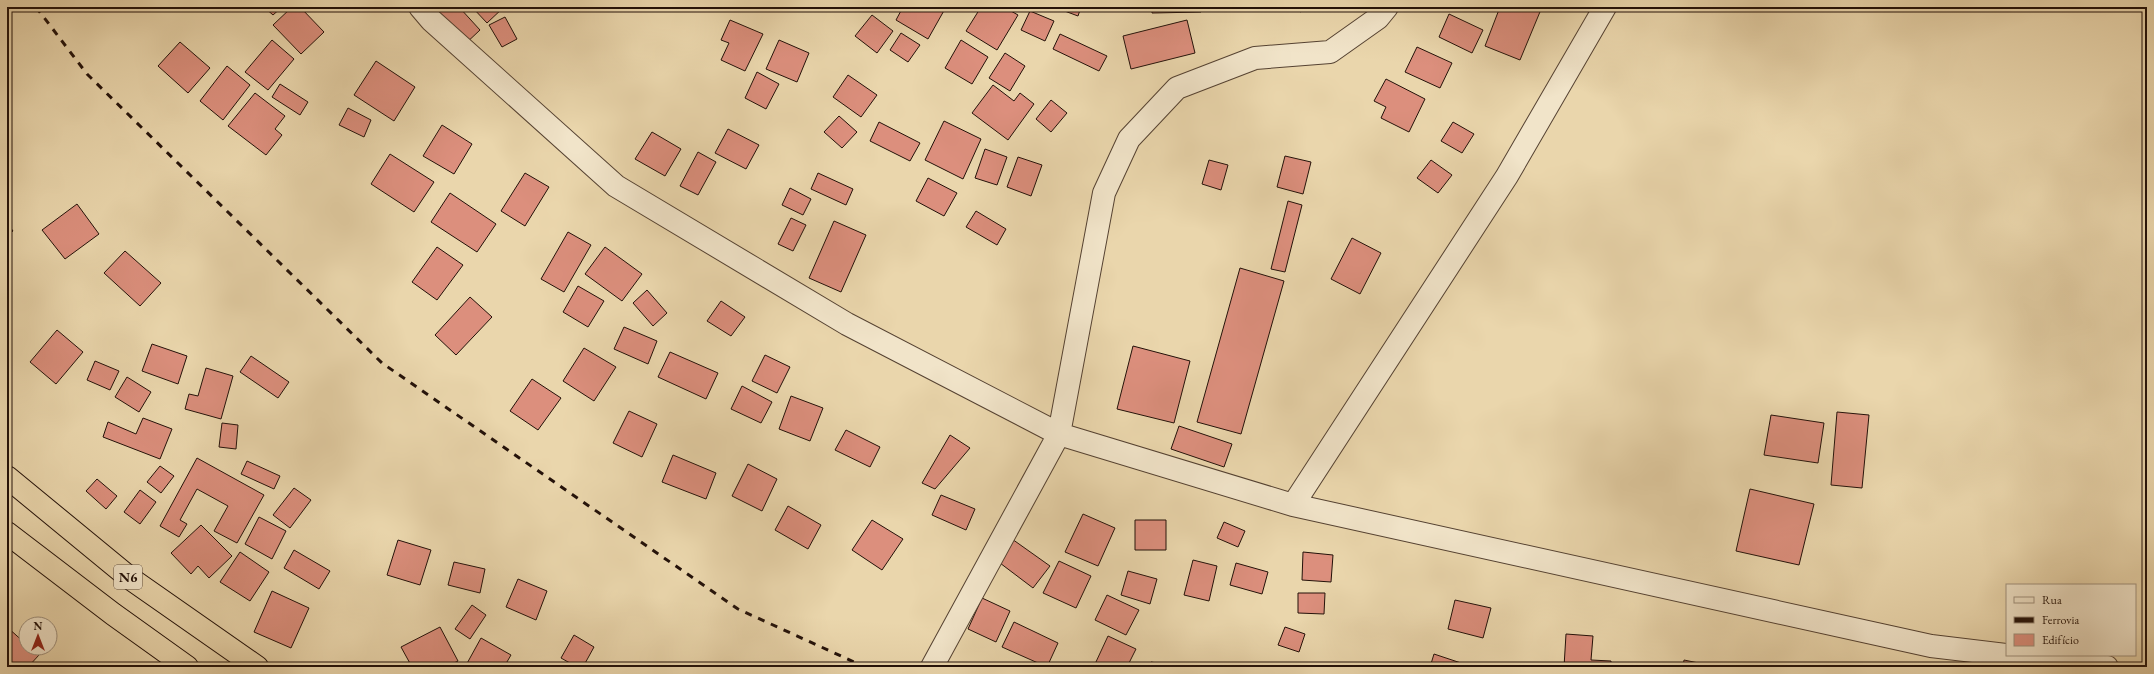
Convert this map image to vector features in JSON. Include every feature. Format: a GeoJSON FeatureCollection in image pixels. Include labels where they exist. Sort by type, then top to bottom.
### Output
{"type":"FeatureCollection","features":[{"type":"Feature","properties":{"kind":"highway","name":"N6"},"geometry":{"type":"LineString","coordinates":[[7,477],[131,580],[257,667]]}},
{"type":"Feature","properties":{"kind":"highway","name":"N6"},"geometry":{"type":"LineString","coordinates":[[7,533],[113,614],[187,667]]}},
{"type":"Feature","properties":{"kind":"street"},"geometry":{"type":"LineString","coordinates":[[420,7],[431,20],[616,186],[847,324],[1059,434],[1293,505],[1931,646],[2006,655]]}},
{"type":"Feature","properties":{"kind":"street"},"geometry":{"type":"LineString","coordinates":[[932,667],[1059,434],[1104,193],[1129,139],[1176,88],[1255,58],[1330,52],[1378,18],[1387,7]]}},
{"type":"Feature","properties":{"kind":"street"},"geometry":{"type":"LineString","coordinates":[[1293,505],[1507,176],[1606,7]]}},
{"type":"Feature","properties":{"kind":"street"},"geometry":{"type":"LineString","coordinates":[[2015,656],[2107,667]]}},
{"type":"Feature","properties":{"kind":"building"},"geometry":{"type":"Polygon","coordinates":[[[264,7],[282,7],[273,15],[264,7]]]}},
{"type":"Feature","properties":{"kind":"building"},"geometry":{"type":"Polygon","coordinates":[[[292,7],[300,7],[324,32],[301,54],[273,25],[292,7]]]}},
{"type":"Feature","properties":{"kind":"building"},"geometry":{"type":"Polygon","coordinates":[[[432,7],[459,7],[480,30],[463,46],[432,7]]]}},
{"type":"Feature","properties":{"kind":"building"},"geometry":{"type":"Polygon","coordinates":[[[472,7],[504,7],[487,23],[472,7]]]}},
{"type":"Feature","properties":{"kind":"building"},"geometry":{"type":"Polygon","coordinates":[[[568,7],[580,7],[580,10],[568,7]]]}},
{"type":"Feature","properties":{"kind":"building"},"geometry":{"type":"Polygon","coordinates":[[[903,7],[946,7],[928,39],[896,20],[903,7]]]}},
{"type":"Feature","properties":{"kind":"building"},"geometry":{"type":"Polygon","coordinates":[[[981,7],[1004,7],[1018,15],[997,50],[966,31],[981,7]]]}},
{"type":"Feature","properties":{"kind":"building"},"geometry":{"type":"Polygon","coordinates":[[[1054,7],[1081,7],[1078,16],[1054,7]]]}},
{"type":"Feature","properties":{"kind":"building"},"geometry":{"type":"Polygon","coordinates":[[[1152,7],[1201,7],[1201,12],[1152,13],[1152,7]]]}},
{"type":"Feature","properties":{"kind":"building"},"geometry":{"type":"Polygon","coordinates":[[[1293,7],[1305,7],[1301,12],[1293,7]]]}},
{"type":"Feature","properties":{"kind":"building"},"geometry":{"type":"Polygon","coordinates":[[[1500,7],[1542,7],[1520,60],[1485,46],[1500,7]]]}},
{"type":"Feature","properties":{"kind":"building"},"geometry":{"type":"Polygon","coordinates":[[[1030,11],[1054,21],[1045,41],[1021,30],[1030,11]]]}},
{"type":"Feature","properties":{"kind":"building"},"geometry":{"type":"Polygon","coordinates":[[[1449,14],[1483,30],[1472,53],[1439,37],[1449,14]]]}},
{"type":"Feature","properties":{"kind":"building"},"geometry":{"type":"Polygon","coordinates":[[[872,15],[893,31],[877,53],[855,36],[872,15]]]}},
{"type":"Feature","properties":{"kind":"building"},"geometry":{"type":"Polygon","coordinates":[[[505,17],[517,39],[502,47],[489,25],[505,17]]]}},
{"type":"Feature","properties":{"kind":"building"},"geometry":{"type":"Polygon","coordinates":[[[730,20],[763,34],[745,71],[721,60],[729,43],[721,40],[730,20]]]}},
{"type":"Feature","properties":{"kind":"building"},"geometry":{"type":"Polygon","coordinates":[[[1187,20],[1195,53],[1131,69],[1123,36],[1187,20]]]}},
{"type":"Feature","properties":{"kind":"building"},"geometry":{"type":"Polygon","coordinates":[[[901,33],[920,45],[908,62],[890,50],[901,33]]]}},
{"type":"Feature","properties":{"kind":"building"},"geometry":{"type":"Polygon","coordinates":[[[1060,34],[1107,56],[1099,71],[1053,49],[1060,34]]]}},
{"type":"Feature","properties":{"kind":"building"},"geometry":{"type":"Polygon","coordinates":[[[272,40],[294,59],[268,90],[245,72],[272,40]]]}},
{"type":"Feature","properties":{"kind":"building"},"geometry":{"type":"Polygon","coordinates":[[[779,40],[809,53],[797,82],[766,69],[779,40]]]}},
{"type":"Feature","properties":{"kind":"building"},"geometry":{"type":"Polygon","coordinates":[[[961,40],[988,57],[972,84],[945,68],[961,40]]]}},
{"type":"Feature","properties":{"kind":"building"},"geometry":{"type":"Polygon","coordinates":[[[180,42],[210,68],[188,93],[158,66],[180,42]]]}},
{"type":"Feature","properties":{"kind":"building"},"geometry":{"type":"Polygon","coordinates":[[[1417,47],[1452,63],[1440,88],[1405,72],[1417,47]]]}},
{"type":"Feature","properties":{"kind":"building"},"geometry":{"type":"Polygon","coordinates":[[[1005,53],[1025,66],[1010,91],[989,78],[1005,53]]]}},
{"type":"Feature","properties":{"kind":"building"},"geometry":{"type":"Polygon","coordinates":[[[376,61],[415,87],[394,121],[354,95],[376,61]]]}},
{"type":"Feature","properties":{"kind":"building"},"geometry":{"type":"Polygon","coordinates":[[[227,66],[250,85],[223,120],[200,101],[227,66]]]}},
{"type":"Feature","properties":{"kind":"building"},"geometry":{"type":"Polygon","coordinates":[[[757,72],[779,84],[766,109],[745,98],[757,72]]]}},
{"type":"Feature","properties":{"kind":"building"},"geometry":{"type":"Polygon","coordinates":[[[848,75],[877,95],[861,117],[833,97],[848,75]]]}},
{"type":"Feature","properties":{"kind":"building"},"geometry":{"type":"Polygon","coordinates":[[[1386,79],[1425,99],[1409,132],[1381,118],[1386,107],[1374,101],[1386,79]]]}},
{"type":"Feature","properties":{"kind":"building"},"geometry":{"type":"Polygon","coordinates":[[[280,84],[308,102],[300,115],[272,97],[280,84]]]}},
{"type":"Feature","properties":{"kind":"building"},"geometry":{"type":"Polygon","coordinates":[[[993,85],[1014,101],[1020,93],[1034,104],[1008,140],[972,113],[993,85]]]}},
{"type":"Feature","properties":{"kind":"building"},"geometry":{"type":"Polygon","coordinates":[[[255,93],[285,116],[275,129],[282,135],[266,155],[228,126],[255,93]]]}},
{"type":"Feature","properties":{"kind":"building"},"geometry":{"type":"Polygon","coordinates":[[[1051,100],[1067,113],[1051,132],[1036,119],[1051,100]]]}},
{"type":"Feature","properties":{"kind":"building"},"geometry":{"type":"Polygon","coordinates":[[[348,108],[371,120],[364,137],[339,125],[348,108]]]}},
{"type":"Feature","properties":{"kind":"building"},"geometry":{"type":"Polygon","coordinates":[[[839,116],[857,132],[842,148],[824,132],[839,116]]]}},
{"type":"Feature","properties":{"kind":"building"},"geometry":{"type":"Polygon","coordinates":[[[944,121],[981,139],[963,179],[925,160],[944,121]]]}},
{"type":"Feature","properties":{"kind":"building"},"geometry":{"type":"Polygon","coordinates":[[[879,122],[920,143],[910,161],[870,141],[879,122]]]}},
{"type":"Feature","properties":{"kind":"building"},"geometry":{"type":"Polygon","coordinates":[[[1453,122],[1474,134],[1462,153],[1441,141],[1453,122]]]}},
{"type":"Feature","properties":{"kind":"building"},"geometry":{"type":"Polygon","coordinates":[[[442,125],[472,144],[454,174],[423,156],[442,125]]]}},
{"type":"Feature","properties":{"kind":"building"},"geometry":{"type":"Polygon","coordinates":[[[728,129],[759,145],[746,169],[715,153],[728,129]]]}},
{"type":"Feature","properties":{"kind":"building"},"geometry":{"type":"Polygon","coordinates":[[[652,132],[681,149],[665,176],[635,159],[652,132]]]}},
{"type":"Feature","properties":{"kind":"building"},"geometry":{"type":"Polygon","coordinates":[[[985,149],[1007,157],[997,185],[975,178],[985,149]]]}},
{"type":"Feature","properties":{"kind":"building"},"geometry":{"type":"Polygon","coordinates":[[[698,152],[716,162],[698,195],[680,186],[698,152]]]}},
{"type":"Feature","properties":{"kind":"building"},"geometry":{"type":"Polygon","coordinates":[[[390,154],[434,182],[414,212],[371,184],[390,154]]]}},
{"type":"Feature","properties":{"kind":"building"},"geometry":{"type":"Polygon","coordinates":[[[1285,156],[1311,162],[1303,194],[1277,187],[1285,156]]]}},
{"type":"Feature","properties":{"kind":"building"},"geometry":{"type":"Polygon","coordinates":[[[1018,157],[1042,165],[1031,196],[1007,187],[1018,157]]]}},
{"type":"Feature","properties":{"kind":"building"},"geometry":{"type":"Polygon","coordinates":[[[1209,160],[1228,165],[1221,190],[1202,184],[1209,160]]]}},
{"type":"Feature","properties":{"kind":"building"},"geometry":{"type":"Polygon","coordinates":[[[1431,160],[1452,175],[1438,193],[1417,178],[1431,160]]]}},
{"type":"Feature","properties":{"kind":"building"},"geometry":{"type":"Polygon","coordinates":[[[525,173],[549,187],[525,226],[501,211],[525,173]]]}},
{"type":"Feature","properties":{"kind":"building"},"geometry":{"type":"Polygon","coordinates":[[[818,173],[853,189],[846,205],[811,189],[818,173]]]}},
{"type":"Feature","properties":{"kind":"building"},"geometry":{"type":"Polygon","coordinates":[[[928,178],[957,193],[944,216],[916,201],[928,178]]]}},
{"type":"Feature","properties":{"kind":"building"},"geometry":{"type":"Polygon","coordinates":[[[790,188],[811,199],[803,215],[782,205],[790,188]]]}},
{"type":"Feature","properties":{"kind":"building"},"geometry":{"type":"Polygon","coordinates":[[[450,193],[496,224],[477,252],[431,222],[450,193]]]}},
{"type":"Feature","properties":{"kind":"building"},"geometry":{"type":"Polygon","coordinates":[[[1288,201],[1302,205],[1285,272],[1271,269],[1288,201]]]}},
{"type":"Feature","properties":{"kind":"building"},"geometry":{"type":"Polygon","coordinates":[[[77,204],[99,234],[65,259],[42,230],[77,204]]]}},
{"type":"Feature","properties":{"kind":"building"},"geometry":{"type":"Polygon","coordinates":[[[976,211],[1006,229],[997,245],[966,227],[976,211]]]}},
{"type":"Feature","properties":{"kind":"building"},"geometry":{"type":"Polygon","coordinates":[[[791,218],[806,225],[793,251],[778,244],[791,218]]]}},
{"type":"Feature","properties":{"kind":"building"},"geometry":{"type":"Polygon","coordinates":[[[834,221],[866,235],[841,292],[809,278],[834,221]]]}},
{"type":"Feature","properties":{"kind":"building"},"geometry":{"type":"Polygon","coordinates":[[[7,223],[13,231],[7,235],[7,223]]]}},
{"type":"Feature","properties":{"kind":"building"},"geometry":{"type":"Polygon","coordinates":[[[568,232],[591,245],[564,292],[541,279],[568,232]]]}},
{"type":"Feature","properties":{"kind":"building"},"geometry":{"type":"Polygon","coordinates":[[[1352,238],[1381,253],[1360,294],[1331,279],[1352,238]]]}},
{"type":"Feature","properties":{"kind":"building"},"geometry":{"type":"Polygon","coordinates":[[[437,247],[463,265],[437,300],[412,282],[437,247]]]}},
{"type":"Feature","properties":{"kind":"building"},"geometry":{"type":"Polygon","coordinates":[[[605,247],[642,274],[622,301],[585,274],[605,247]]]}},
{"type":"Feature","properties":{"kind":"building"},"geometry":{"type":"Polygon","coordinates":[[[125,251],[161,283],[140,306],[104,273],[125,251]]]}},
{"type":"Feature","properties":{"kind":"building"},"geometry":{"type":"Polygon","coordinates":[[[1240,268],[1284,281],[1241,434],[1197,422],[1240,268]]]}},
{"type":"Feature","properties":{"kind":"building"},"geometry":{"type":"Polygon","coordinates":[[[578,286],[604,301],[588,327],[563,312],[578,286]]]}},
{"type":"Feature","properties":{"kind":"building"},"geometry":{"type":"Polygon","coordinates":[[[647,290],[667,313],[653,326],[633,303],[647,290]]]}},
{"type":"Feature","properties":{"kind":"building"},"geometry":{"type":"Polygon","coordinates":[[[470,297],[492,317],[456,355],[435,335],[470,297]]]}},
{"type":"Feature","properties":{"kind":"building"},"geometry":{"type":"Polygon","coordinates":[[[721,301],[745,317],[731,336],[707,321],[721,301]]]}},
{"type":"Feature","properties":{"kind":"building"},"geometry":{"type":"Polygon","coordinates":[[[624,327],[657,341],[648,364],[614,349],[624,327]]]}},
{"type":"Feature","properties":{"kind":"building"},"geometry":{"type":"Polygon","coordinates":[[[57,330],[83,352],[56,384],[30,362],[57,330]]]}},
{"type":"Feature","properties":{"kind":"building"},"geometry":{"type":"Polygon","coordinates":[[[152,344],[187,356],[178,384],[142,371],[152,344]]]}},
{"type":"Feature","properties":{"kind":"building"},"geometry":{"type":"Polygon","coordinates":[[[1133,346],[1190,361],[1174,423],[1117,409],[1133,346]]]}},
{"type":"Feature","properties":{"kind":"building"},"geometry":{"type":"Polygon","coordinates":[[[584,348],[616,367],[594,401],[563,381],[584,348]]]}},
{"type":"Feature","properties":{"kind":"building"},"geometry":{"type":"Polygon","coordinates":[[[670,352],[718,373],[706,399],[658,377],[670,352]]]}},
{"type":"Feature","properties":{"kind":"building"},"geometry":{"type":"Polygon","coordinates":[[[765,355],[790,367],[777,393],[752,381],[765,355]]]}},
{"type":"Feature","properties":{"kind":"building"},"geometry":{"type":"Polygon","coordinates":[[[251,356],[289,382],[278,398],[240,372],[251,356]]]}},
{"type":"Feature","properties":{"kind":"building"},"geometry":{"type":"Polygon","coordinates":[[[95,361],[119,371],[110,390],[87,380],[95,361]]]}},
{"type":"Feature","properties":{"kind":"building"},"geometry":{"type":"Polygon","coordinates":[[[206,368],[233,376],[221,419],[185,409],[189,394],[198,396],[206,368]]]}},
{"type":"Feature","properties":{"kind":"building"},"geometry":{"type":"Polygon","coordinates":[[[127,377],[151,392],[139,412],[115,397],[127,377]]]}},
{"type":"Feature","properties":{"kind":"building"},"geometry":{"type":"Polygon","coordinates":[[[532,379],[561,398],[538,430],[510,411],[532,379]]]}},
{"type":"Feature","properties":{"kind":"building"},"geometry":{"type":"Polygon","coordinates":[[[742,386],[772,402],[761,423],[731,409],[742,386]]]}},
{"type":"Feature","properties":{"kind":"building"},"geometry":{"type":"Polygon","coordinates":[[[791,396],[823,408],[810,441],[779,429],[791,396]]]}},
{"type":"Feature","properties":{"kind":"building"},"geometry":{"type":"Polygon","coordinates":[[[629,411],[657,424],[642,457],[613,443],[629,411]]]}},
{"type":"Feature","properties":{"kind":"building"},"geometry":{"type":"Polygon","coordinates":[[[1837,412],[1869,415],[1862,488],[1831,485],[1837,412]]]}},
{"type":"Feature","properties":{"kind":"building"},"geometry":{"type":"Polygon","coordinates":[[[1771,415],[1824,423],[1818,463],[1764,455],[1771,415]]]}},
{"type":"Feature","properties":{"kind":"building"},"geometry":{"type":"Polygon","coordinates":[[[143,418],[172,429],[160,459],[103,437],[108,422],[136,434],[143,418]]]}},
{"type":"Feature","properties":{"kind":"building"},"geometry":{"type":"Polygon","coordinates":[[[222,423],[238,425],[236,449],[219,447],[222,423]]]}},
{"type":"Feature","properties":{"kind":"building"},"geometry":{"type":"Polygon","coordinates":[[[1179,426],[1232,444],[1224,467],[1171,449],[1179,426]]]}},
{"type":"Feature","properties":{"kind":"building"},"geometry":{"type":"Polygon","coordinates":[[[846,430],[880,447],[870,467],[835,450],[846,430]]]}},
{"type":"Feature","properties":{"kind":"building"},"geometry":{"type":"Polygon","coordinates":[[[950,435],[970,448],[935,489],[922,483],[950,435]]]}},
{"type":"Feature","properties":{"kind":"building"},"geometry":{"type":"Polygon","coordinates":[[[673,455],[716,473],[706,499],[662,482],[673,455]]]}},
{"type":"Feature","properties":{"kind":"building"},"geometry":{"type":"Polygon","coordinates":[[[197,458],[264,495],[237,543],[214,531],[228,506],[197,489],[180,520],[187,524],[179,537],[160,526],[197,458]]]}},
{"type":"Feature","properties":{"kind":"building"},"geometry":{"type":"Polygon","coordinates":[[[247,461],[280,476],[274,489],[241,474],[247,461]]]}},
{"type":"Feature","properties":{"kind":"building"},"geometry":{"type":"Polygon","coordinates":[[[748,464],[777,479],[762,511],[732,496],[748,464]]]}},
{"type":"Feature","properties":{"kind":"building"},"geometry":{"type":"Polygon","coordinates":[[[160,466],[174,476],[161,493],[147,482],[160,466]]]}},
{"type":"Feature","properties":{"kind":"building"},"geometry":{"type":"Polygon","coordinates":[[[97,479],[117,496],[106,509],[86,491],[97,479]]]}},
{"type":"Feature","properties":{"kind":"building"},"geometry":{"type":"Polygon","coordinates":[[[294,488],[311,500],[290,528],[273,515],[294,488]]]}},
{"type":"Feature","properties":{"kind":"building"},"geometry":{"type":"Polygon","coordinates":[[[1750,489],[1814,504],[1799,565],[1736,551],[1750,489]]]}},
{"type":"Feature","properties":{"kind":"building"},"geometry":{"type":"Polygon","coordinates":[[[140,490],[156,502],[140,524],[124,512],[140,490]]]}},
{"type":"Feature","properties":{"kind":"building"},"geometry":{"type":"Polygon","coordinates":[[[941,495],[975,509],[966,530],[932,515],[941,495]]]}},
{"type":"Feature","properties":{"kind":"building"},"geometry":{"type":"Polygon","coordinates":[[[788,506],[821,525],[808,549],[775,530],[788,506]]]}},
{"type":"Feature","properties":{"kind":"building"},"geometry":{"type":"Polygon","coordinates":[[[1083,514],[1115,528],[1098,566],[1065,552],[1083,514]]]}},
{"type":"Feature","properties":{"kind":"building"},"geometry":{"type":"Polygon","coordinates":[[[259,517],[286,531],[272,559],[245,544],[259,517]]]}},
{"type":"Feature","properties":{"kind":"building"},"geometry":{"type":"Polygon","coordinates":[[[872,520],[903,539],[882,570],[852,550],[872,520]]]}},
{"type":"Feature","properties":{"kind":"building"},"geometry":{"type":"Polygon","coordinates":[[[1135,520],[1166,520],[1166,550],[1135,550],[1135,520]]]}},
{"type":"Feature","properties":{"kind":"building"},"geometry":{"type":"Polygon","coordinates":[[[1224,522],[1245,531],[1238,547],[1217,538],[1224,522]]]}},
{"type":"Feature","properties":{"kind":"building"},"geometry":{"type":"Polygon","coordinates":[[[201,525],[232,556],[209,578],[198,566],[191,574],[171,553],[201,525]]]}},
{"type":"Feature","properties":{"kind":"building"},"geometry":{"type":"Polygon","coordinates":[[[1012,539],[1050,566],[1033,588],[996,560],[1012,539]]]}},
{"type":"Feature","properties":{"kind":"building"},"geometry":{"type":"Polygon","coordinates":[[[398,540],[431,550],[420,585],[387,575],[398,540]]]}},
{"type":"Feature","properties":{"kind":"building"},"geometry":{"type":"Polygon","coordinates":[[[294,550],[330,571],[319,589],[284,568],[294,550]]]}},
{"type":"Feature","properties":{"kind":"building"},"geometry":{"type":"Polygon","coordinates":[[[240,552],[269,572],[250,601],[220,582],[240,552]]]}},
{"type":"Feature","properties":{"kind":"building"},"geometry":{"type":"Polygon","coordinates":[[[1303,552],[1333,555],[1331,582],[1302,580],[1303,552]]]}},
{"type":"Feature","properties":{"kind":"building"},"geometry":{"type":"Polygon","coordinates":[[[1193,560],[1217,566],[1209,601],[1184,595],[1193,560]]]}},
{"type":"Feature","properties":{"kind":"building"},"geometry":{"type":"Polygon","coordinates":[[[1059,561],[1091,576],[1076,608],[1043,593],[1059,561]]]}},
{"type":"Feature","properties":{"kind":"building"},"geometry":{"type":"Polygon","coordinates":[[[454,562],[485,569],[480,593],[448,585],[454,562]]]}},
{"type":"Feature","properties":{"kind":"building"},"geometry":{"type":"Polygon","coordinates":[[[1236,563],[1268,572],[1262,594],[1230,585],[1236,563]]]}},
{"type":"Feature","properties":{"kind":"building"},"geometry":{"type":"Polygon","coordinates":[[[1128,571],[1157,579],[1150,604],[1121,595],[1128,571]]]}},
{"type":"Feature","properties":{"kind":"building"},"geometry":{"type":"Polygon","coordinates":[[[518,579],[547,591],[536,620],[506,607],[518,579]]]}},
{"type":"Feature","properties":{"kind":"building"},"geometry":{"type":"Polygon","coordinates":[[[272,591],[309,608],[291,648],[254,632],[272,591]]]}},
{"type":"Feature","properties":{"kind":"building"},"geometry":{"type":"Polygon","coordinates":[[[1298,593],[1325,593],[1324,614],[1298,613],[1298,593]]]}},
{"type":"Feature","properties":{"kind":"building"},"geometry":{"type":"Polygon","coordinates":[[[1107,595],[1139,610],[1126,635],[1095,620],[1107,595]]]}},
{"type":"Feature","properties":{"kind":"building"},"geometry":{"type":"Polygon","coordinates":[[[982,598],[1010,611],[996,642],[968,629],[982,598]]]}},
{"type":"Feature","properties":{"kind":"building"},"geometry":{"type":"Polygon","coordinates":[[[1455,600],[1491,608],[1483,638],[1448,629],[1455,600]]]}},
{"type":"Feature","properties":{"kind":"building"},"geometry":{"type":"Polygon","coordinates":[[[472,605],[486,615],[470,639],[455,629],[472,605]]]}},
{"type":"Feature","properties":{"kind":"building"},"geometry":{"type":"Polygon","coordinates":[[[1014,622],[1058,643],[1047,667],[1002,647],[1014,622]]]}},
{"type":"Feature","properties":{"kind":"building"},"geometry":{"type":"Polygon","coordinates":[[[7,627],[18,637],[18,656],[38,656],[28,667],[7,666],[7,627]]]}},
{"type":"Feature","properties":{"kind":"building"},"geometry":{"type":"Polygon","coordinates":[[[440,627],[458,661],[446,667],[412,667],[401,647],[440,627]]]}},
{"type":"Feature","properties":{"kind":"building"},"geometry":{"type":"Polygon","coordinates":[[[1285,627],[1305,634],[1299,652],[1278,645],[1285,627]]]}},
{"type":"Feature","properties":{"kind":"building"},"geometry":{"type":"Polygon","coordinates":[[[1566,634],[1593,636],[1591,660],[1611,661],[1611,667],[1564,667],[1566,634]]]}},
{"type":"Feature","properties":{"kind":"building"},"geometry":{"type":"Polygon","coordinates":[[[574,635],[594,647],[583,667],[577,667],[561,658],[574,635]]]}},
{"type":"Feature","properties":{"kind":"building"},"geometry":{"type":"Polygon","coordinates":[[[1108,636],[1136,649],[1127,667],[1101,667],[1095,664],[1108,636]]]}},
{"type":"Feature","properties":{"kind":"building"},"geometry":{"type":"Polygon","coordinates":[[[481,638],[511,655],[504,667],[465,667],[481,638]]]}},
{"type":"Feature","properties":{"kind":"building"},"geometry":{"type":"Polygon","coordinates":[[[1434,654],[1473,667],[1430,667],[1434,654]]]}},
{"type":"Feature","properties":{"kind":"building"},"geometry":{"type":"Polygon","coordinates":[[[1684,660],[1718,667],[1683,667],[1684,660]]]}},
{"type":"Feature","properties":{"kind":"building"},"geometry":{"type":"Polygon","coordinates":[[[1151,662],[1174,666],[1174,667],[1150,667],[1151,662]]]}},
{"type":"Feature","properties":{"kind":"railway"},"geometry":{"type":"LineString","coordinates":[[36,7],[87,74],[382,363],[738,609],[865,667]]}}]}
